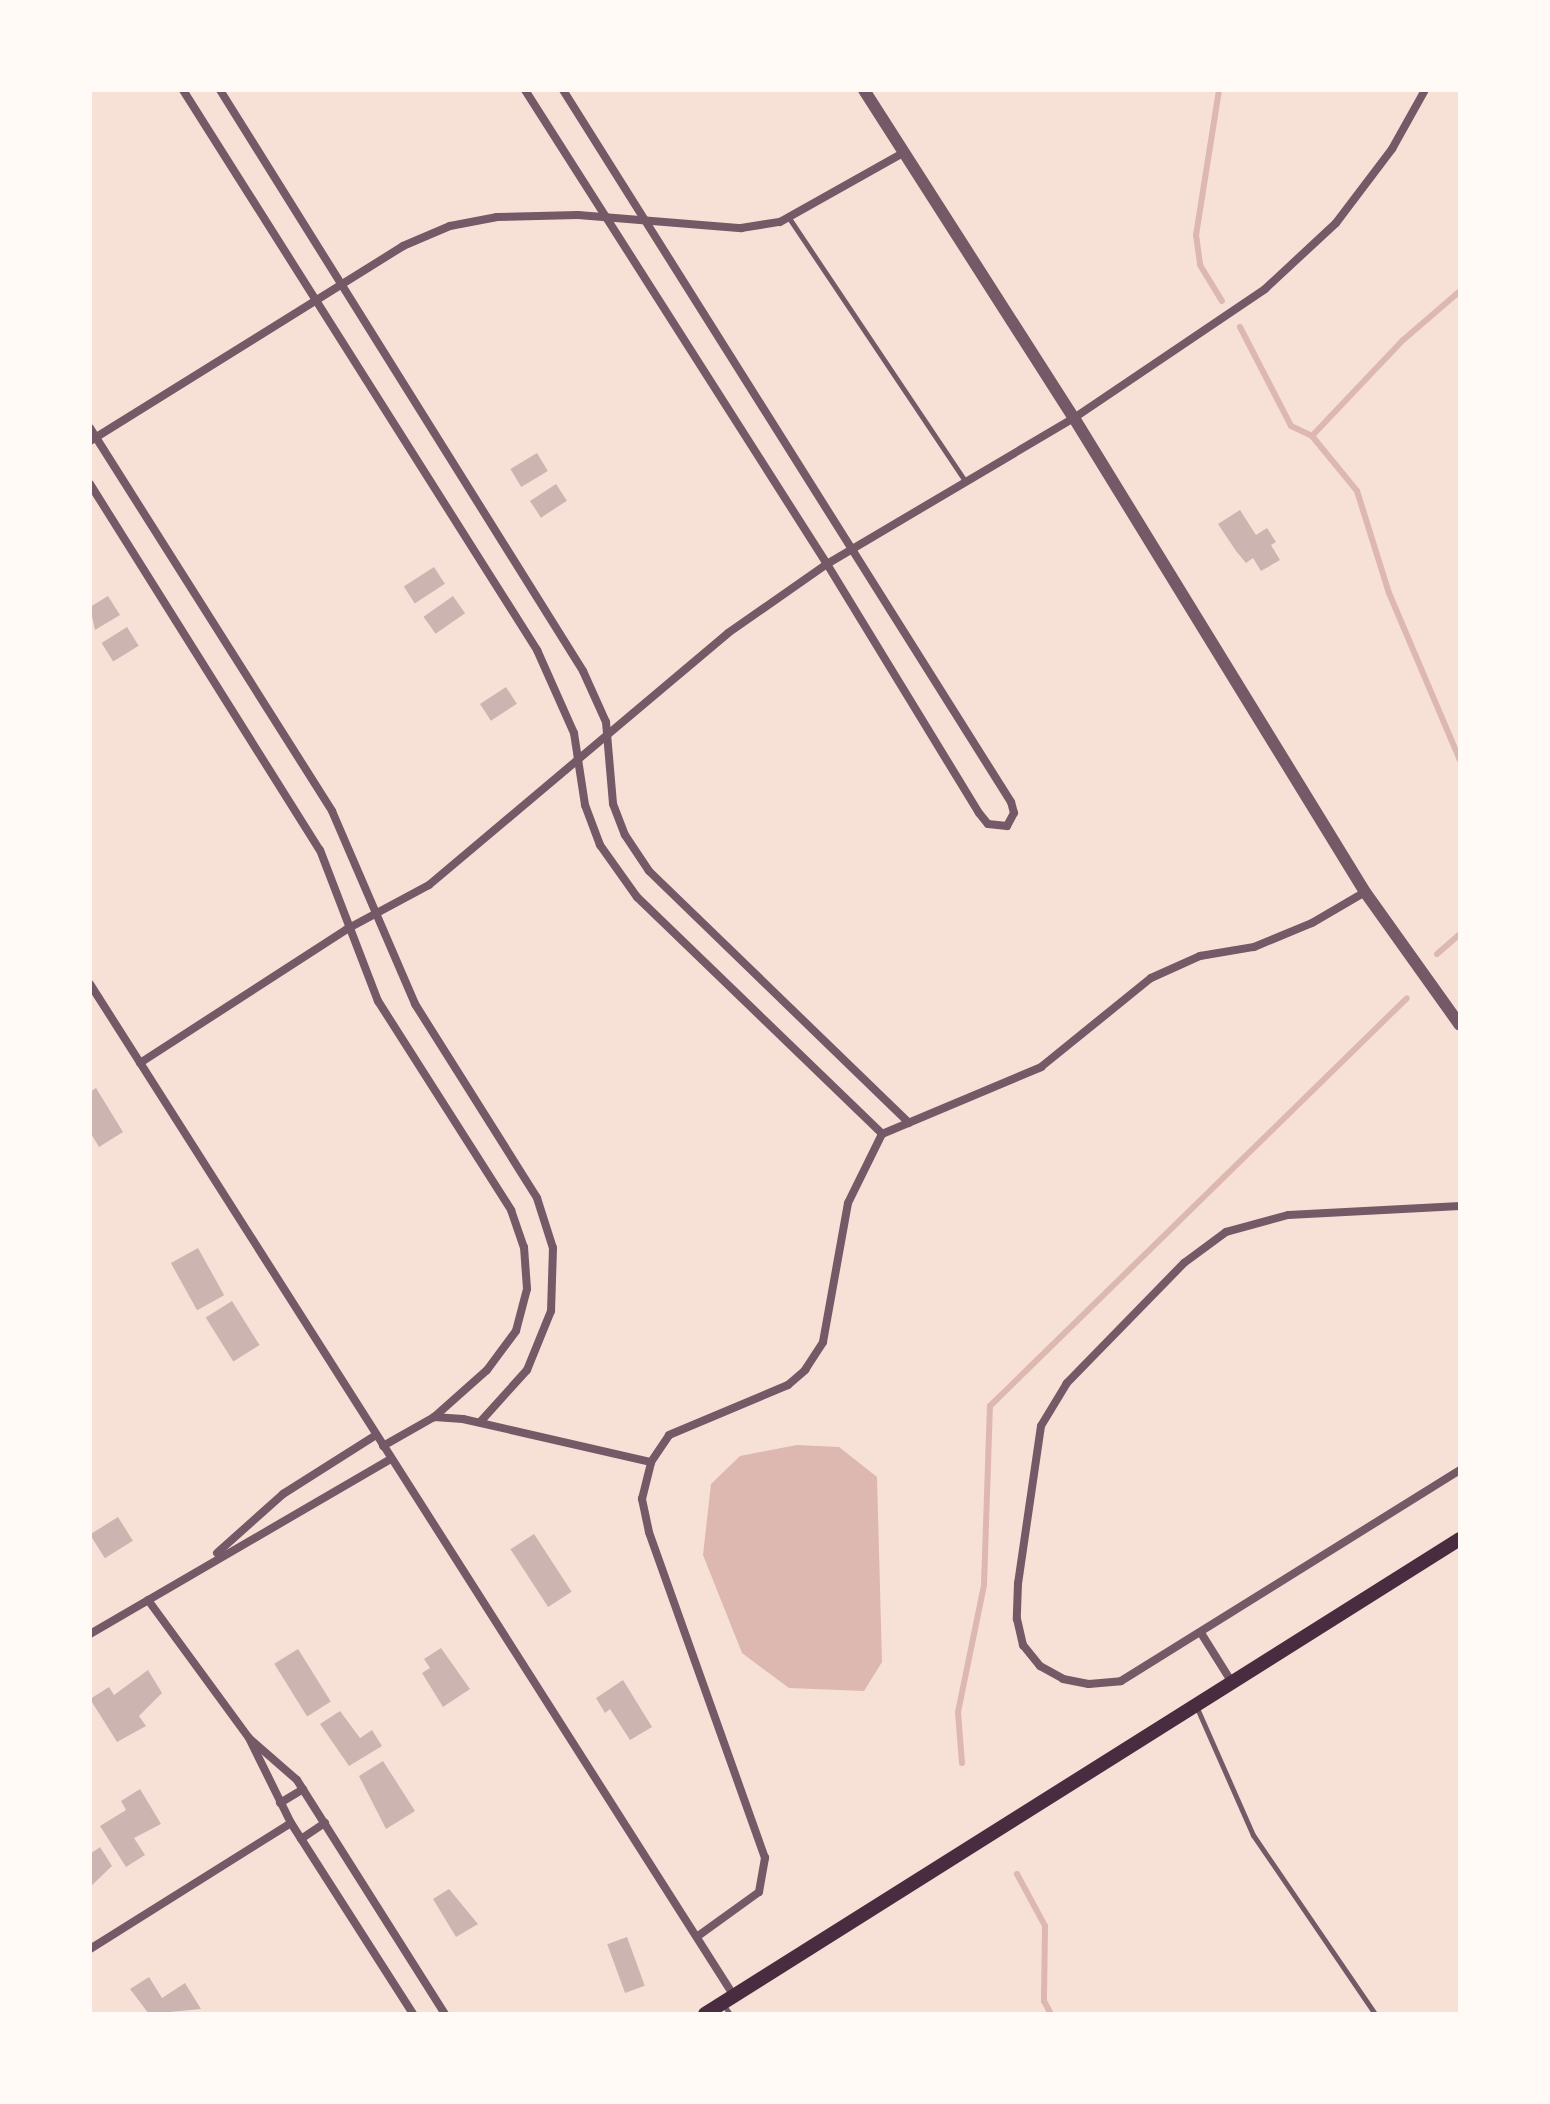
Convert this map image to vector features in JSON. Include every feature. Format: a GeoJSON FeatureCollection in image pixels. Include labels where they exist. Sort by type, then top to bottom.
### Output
{"type":"FeatureCollection","features":[{"type":"Feature","properties":{"kind":"main road"},"geometry":{"type":"LineString","coordinates":[[705,2014],[729,2004],[1460,1539]]}},
{"type":"Feature","properties":{"kind":"street"},"geometry":{"type":"LineString","coordinates":[[183,90],[537,650],[574,733],[575,763],[600,845],[637,897],[882,1134]]}},
{"type":"Feature","properties":{"kind":"street"},"geometry":{"type":"LineString","coordinates":[[220,90],[562,632],[598,702],[607,735],[613,804],[625,835],[649,871],[909,1123]]}},
{"type":"Feature","properties":{"kind":"street"},"geometry":{"type":"LineString","coordinates":[[525,90],[827,564],[979,813],[1001,829],[1011,824],[1011,802],[563,90]]}},
{"type":"Feature","properties":{"kind":"street"},"geometry":{"type":"LineString","coordinates":[[864,90],[1074,418],[1365,892],[1460,1025]]}},
{"type":"Feature","properties":{"kind":"street"},"geometry":{"type":"LineString","coordinates":[[140,1063],[347,929],[429,885],[728,633],[827,564],[964,479],[1074,418],[1281,275],[1336,223],[1392,149],[1425,90]]}},
{"type":"Feature","properties":{"kind":"street"},"geometry":{"type":"LineString","coordinates":[[93,439],[403,246],[450,226],[497,217],[578,215],[607,220],[741,228],[789,218],[903,153]]}},
{"type":"Feature","properties":{"kind":"street"},"geometry":{"type":"LineString","coordinates":[[90,428],[93,439],[332,811],[415,1004],[537,1198],[553,1248],[555,1282],[542,1343],[527,1370],[481,1421]]}},
{"type":"Feature","properties":{"kind":"street"},"geometry":{"type":"LineString","coordinates":[[90,484],[320,850],[347,929],[378,1001],[511,1210],[524,1247],[527,1289],[516,1331],[487,1370],[434,1417],[383,1446]]}},
{"type":"Feature","properties":{"kind":"street"},"geometry":{"type":"LineString","coordinates":[[698,1936],[759,1892],[765,1858],[649,1532],[642,1499],[651,1462],[669,1435],[788,1385],[805,1370],[823,1342],[848,1203],[882,1134],[1041,1067],[1151,978],[1200,956],[1254,947],[1312,923],[1365,892]]}},
{"type":"Feature","properties":{"kind":"street"},"geometry":{"type":"LineString","coordinates":[[90,984],[698,1936],[729,2004]]}},
{"type":"Feature","properties":{"kind":"street"},"geometry":{"type":"LineString","coordinates":[[1460,1206],[1288,1215],[1226,1232],[1184,1263],[1067,1383],[1041,1426],[1018,1583],[1017,1619],[1031,1656],[1063,1679],[1089,1684],[1121,1681],[1460,1470]]}},
{"type":"Feature","properties":{"kind":"street"},"geometry":{"type":"LineString","coordinates":[[434,1417],[481,1421],[651,1462]]}},
{"type":"Feature","properties":{"kind":"street"},"geometry":{"type":"LineString","coordinates":[[210,1559],[283,1494],[376,1435]]}},
{"type":"Feature","properties":{"kind":"street"},"geometry":{"type":"LineString","coordinates":[[90,1634],[210,1559],[296,1518],[391,1459]]}},
{"type":"Feature","properties":{"kind":"street"},"geometry":{"type":"LineString","coordinates":[[148,1600],[249,1738],[291,1823],[413,2014]]}},
{"type":"Feature","properties":{"kind":"street"},"geometry":{"type":"LineString","coordinates":[[1201,1633],[1234,1684]]}},
{"type":"Feature","properties":{"kind":"street"},"geometry":{"type":"LineString","coordinates":[[249,1738],[277,1758],[303,1789],[445,2014]]}},
{"type":"Feature","properties":{"kind":"street"},"geometry":{"type":"LineString","coordinates":[[280,1803],[303,1789]]}},
{"type":"Feature","properties":{"kind":"street"},"geometry":{"type":"LineString","coordinates":[[90,1949],[291,1823]]}},
{"type":"Feature","properties":{"kind":"street"},"geometry":{"type":"LineString","coordinates":[[301,1839],[325,1823]]}},
{"type":"Feature","properties":{"kind":"lane"},"geometry":{"type":"LineString","coordinates":[[789,218],[964,479]]}},
{"type":"Feature","properties":{"kind":"lane"},"geometry":{"type":"LineString","coordinates":[[1197,1707],[1253,1835],[1375,2014]]}},
{"type":"Feature","properties":{"kind":"shaded area"},"geometry":{"type":"Polygon","coordinates":[[[797,1445],[839,1447],[877,1477],[882,1662],[864,1691],[789,1688],[742,1653],[703,1555],[711,1484],[740,1456],[797,1445]]]}},
{"type":"Feature","properties":{"kind":"building"},"geometry":{"type":"Polygon","coordinates":[[[537,453],[548,471],[521,487],[510,469],[537,453]]]}},
{"type":"Feature","properties":{"kind":"building"},"geometry":{"type":"Polygon","coordinates":[[[556,484],[567,501],[541,518],[530,501],[556,484]]]}},
{"type":"Feature","properties":{"kind":"building"},"geometry":{"type":"Polygon","coordinates":[[[1240,510],[1256,535],[1267,528],[1276,542],[1271,545],[1280,560],[1261,571],[1253,558],[1246,563],[1218,524],[1240,510]]]}},
{"type":"Feature","properties":{"kind":"building"},"geometry":{"type":"Polygon","coordinates":[[[434,567],[445,584],[415,603],[404,587],[434,567]]]}},
{"type":"Feature","properties":{"kind":"building"},"geometry":{"type":"Polygon","coordinates":[[[108,596],[120,615],[95,630],[90,607],[108,596]]]}},
{"type":"Feature","properties":{"kind":"building"},"geometry":{"type":"Polygon","coordinates":[[[453,596],[465,613],[436,634],[424,617],[453,596]]]}},
{"type":"Feature","properties":{"kind":"building"},"geometry":{"type":"Polygon","coordinates":[[[127,627],[139,646],[113,662],[102,643],[127,627]]]}},
{"type":"Feature","properties":{"kind":"building"},"geometry":{"type":"Polygon","coordinates":[[[506,687],[517,704],[491,721],[480,704],[506,687]]]}},
{"type":"Feature","properties":{"kind":"building"},"geometry":{"type":"Polygon","coordinates":[[[96,1088],[123,1132],[99,1147],[90,1132],[90,1092],[96,1088]]]}},
{"type":"Feature","properties":{"kind":"building"},"geometry":{"type":"Polygon","coordinates":[[[198,1248],[224,1295],[197,1310],[171,1263],[198,1248]]]}},
{"type":"Feature","properties":{"kind":"building"},"geometry":{"type":"Polygon","coordinates":[[[232,1301],[260,1345],[233,1362],[206,1317],[232,1301]]]}},
{"type":"Feature","properties":{"kind":"building"},"geometry":{"type":"Polygon","coordinates":[[[118,1517],[133,1541],[105,1558],[90,1534],[118,1517]]]}},
{"type":"Feature","properties":{"kind":"building"},"geometry":{"type":"Polygon","coordinates":[[[534,1534],[572,1592],[548,1607],[511,1549],[534,1534]]]}},
{"type":"Feature","properties":{"kind":"building"},"geometry":{"type":"Polygon","coordinates":[[[441,1648],[470,1689],[443,1707],[422,1673],[430,1668],[424,1659],[441,1648]]]}},
{"type":"Feature","properties":{"kind":"building"},"geometry":{"type":"Polygon","coordinates":[[[298,1649],[331,1702],[307,1716],[274,1664],[298,1649]]]}},
{"type":"Feature","properties":{"kind":"building"},"geometry":{"type":"Polygon","coordinates":[[[148,1670],[162,1693],[139,1716],[146,1726],[117,1742],[90,1699],[109,1687],[114,1695],[148,1670]]]}},
{"type":"Feature","properties":{"kind":"building"},"geometry":{"type":"Polygon","coordinates":[[[623,1680],[652,1727],[630,1740],[610,1709],[605,1713],[596,1698],[623,1680]]]}},
{"type":"Feature","properties":{"kind":"building"},"geometry":{"type":"Polygon","coordinates":[[[340,1711],[360,1738],[372,1730],[382,1746],[349,1766],[320,1724],[340,1711]]]}},
{"type":"Feature","properties":{"kind":"building"},"geometry":{"type":"Polygon","coordinates":[[[383,1761],[415,1811],[386,1829],[359,1776],[383,1761]]]}},
{"type":"Feature","properties":{"kind":"building"},"geometry":{"type":"Polygon","coordinates":[[[140,1789],[161,1824],[134,1838],[145,1855],[126,1867],[100,1826],[126,1810],[121,1801],[140,1789]]]}},
{"type":"Feature","properties":{"kind":"building"},"geometry":{"type":"Polygon","coordinates":[[[100,1847],[112,1866],[90,1887],[90,1854],[100,1847]]]}},
{"type":"Feature","properties":{"kind":"building"},"geometry":{"type":"Polygon","coordinates":[[[449,1889],[478,1924],[456,1937],[433,1899],[449,1889]]]}},
{"type":"Feature","properties":{"kind":"building"},"geometry":{"type":"Polygon","coordinates":[[[627,1937],[645,1986],[625,1993],[607,1944],[627,1937]]]}},
{"type":"Feature","properties":{"kind":"building"},"geometry":{"type":"Polygon","coordinates":[[[149,1977],[162,1998],[185,1983],[201,2009],[149,2014],[130,1989],[149,1977]]]}},
{"type":"Feature","properties":{"kind":"waterway"},"geometry":{"type":"LineString","coordinates":[[1219,90],[1196,235],[1200,265],[1222,301]]}},
{"type":"Feature","properties":{"kind":"waterway"},"geometry":{"type":"LineString","coordinates":[[1460,291],[1403,340],[1312,436],[1357,491],[1389,593],[1460,760]]}},
{"type":"Feature","properties":{"kind":"waterway"},"geometry":{"type":"LineString","coordinates":[[1240,327],[1291,426],[1312,436]]}},
{"type":"Feature","properties":{"kind":"waterway"},"geometry":{"type":"LineString","coordinates":[[1437,954],[1460,934]]}},
{"type":"Feature","properties":{"kind":"waterway"},"geometry":{"type":"LineString","coordinates":[[962,1763],[958,1712],[984,1585],[990,1406],[1407,998]]}},
{"type":"Feature","properties":{"kind":"waterway"},"geometry":{"type":"LineString","coordinates":[[1017,1874],[1045,1926],[1044,2001],[1051,2014]]}}]}
